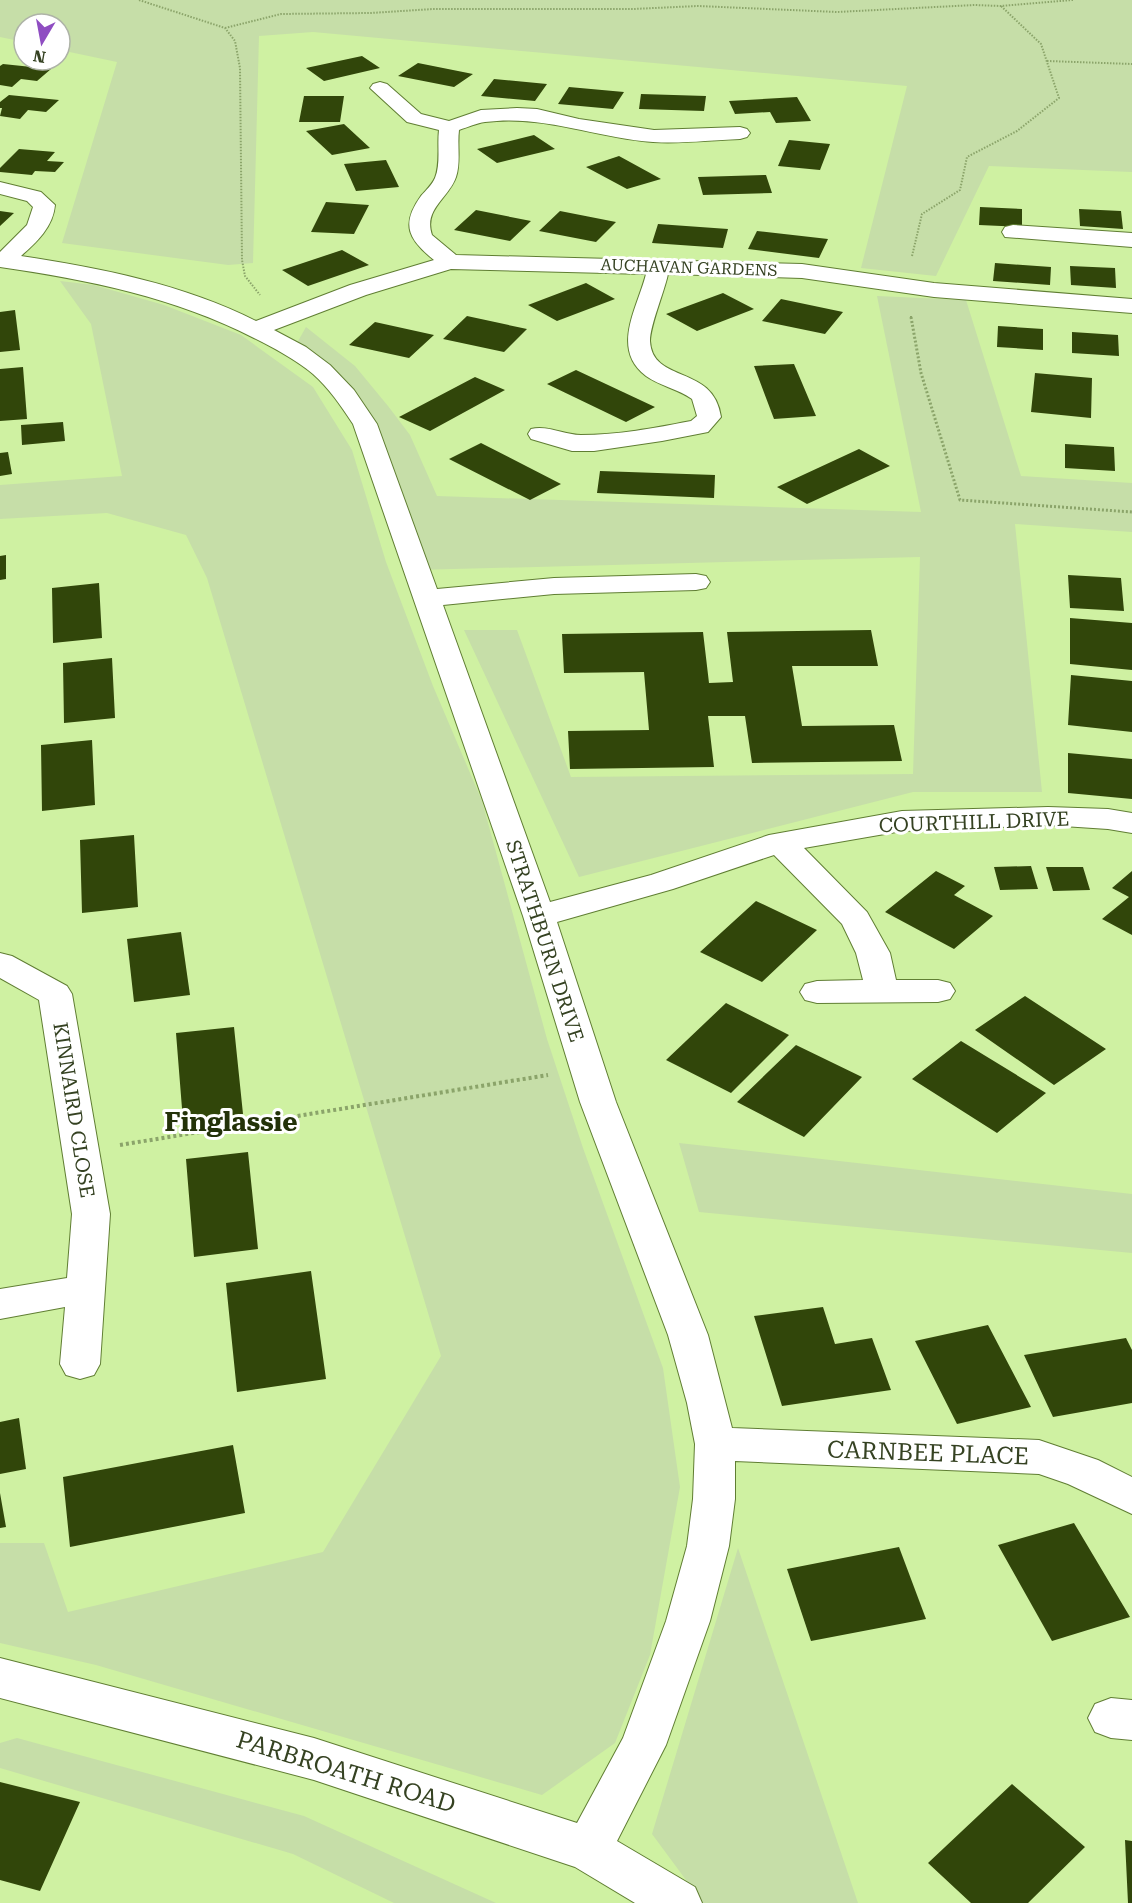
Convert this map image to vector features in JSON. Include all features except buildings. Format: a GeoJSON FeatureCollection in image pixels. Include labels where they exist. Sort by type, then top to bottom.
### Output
{"type":"FeatureCollection","features":[{"type":"Feature","properties":{"kind":"street"},"geometry":{"type":"LineString","coordinates":[[380,88],[414,118],[450,128],[481,116],[517,114],[537,115],[622,132],[676,137],[740,133]]}},
{"type":"Feature","properties":{"kind":"street"},"geometry":{"type":"LineString","coordinates":[[450,128],[447,138],[450,159],[444,181],[419,216],[418,230],[424,241],[450,262]]}},
{"type":"Feature","properties":{"kind":"street"},"geometry":{"type":"LineString","coordinates":[[676,137],[678,158]]}},
{"type":"Feature","properties":{"kind":"street"},"geometry":{"type":"LineString","coordinates":[[0,188],[34,196],[44,205],[45,215],[36,229],[2,260]]}},
{"type":"Feature","properties":{"kind":"street"},"geometry":{"type":"LineString","coordinates":[[1013,232],[1132,240]]}},
{"type":"Feature","properties":{"kind":"street","name":"STRATHBURN DRIVE"},"geometry":{"type":"LineString","coordinates":[[2,260],[148,287],[223,314],[267,324],[293,350],[321,369],[346,396],[365,424],[539,916],[588,1069],[688,1335],[707,1403],[715,1444],[714,1499],[708,1546],[688,1621],[643,1745],[588,1849]]}},
{"type":"Feature","properties":{"kind":"street","name":"AUCHAVAN GARDENS"},"geometry":{"type":"LineString","coordinates":[[267,324],[358,290],[450,262],[802,271],[934,290],[1132,306]]}},
{"type":"Feature","properties":{"kind":"street"},"geometry":{"type":"LineString","coordinates":[[540,434],[572,443],[594,442],[699,427],[709,417],[710,405],[702,393],[662,376],[646,363],[639,347],[641,325],[651,302],[659,266]]}},
{"type":"Feature","properties":{"kind":"street"},"geometry":{"type":"LineString","coordinates":[[426,598],[554,586],[696,582]]}},
{"type":"Feature","properties":{"kind":"street","name":"COURTHILL DRIVE"},"geometry":{"type":"LineString","coordinates":[[539,916],[662,882],[780,842],[902,821],[1048,816],[1108,819],[1132,823]]}},
{"type":"Feature","properties":{"kind":"street"},"geometry":{"type":"LineString","coordinates":[[780,842],[856,919],[873,953],[882,992]]}},
{"type":"Feature","properties":{"kind":"street","name":"KINNAIRD CLOSE"},"geometry":{"type":"LineString","coordinates":[[0,964],[55,994],[91,1215],[80,1364]]}},
{"type":"Feature","properties":{"kind":"street"},"geometry":{"type":"LineString","coordinates":[[817,992],[938,991]]}},
{"type":"Feature","properties":{"kind":"street"},"geometry":{"type":"LineString","coordinates":[[0,1304],[86,1289]]}},
{"type":"Feature","properties":{"kind":"street","name":"CARNBEE PLACE"},"geometry":{"type":"LineString","coordinates":[[715,1444],[1039,1457],[1083,1472],[1132,1497]]}},
{"type":"Feature","properties":{"kind":"street","name":"PARBROATH ROAD"},"geometry":{"type":"LineString","coordinates":[[0,1678],[314,1759],[588,1849],[678,1903]]}},
{"type":"Feature","properties":{"kind":"path"},"geometry":{"type":"LineString","coordinates":[[140,0],[225,28],[281,14],[371,13],[433,9],[633,9],[733,6],[837,12],[975,5],[1000,6],[1073,0]]}},
{"type":"Feature","properties":{"kind":"path"},"geometry":{"type":"LineString","coordinates":[[225,28],[235,41],[240,68],[244,276],[267,324]]}},
{"type":"Feature","properties":{"kind":"path"},"geometry":{"type":"LineString","coordinates":[[1047,61],[1132,64]]}},
{"type":"Feature","properties":{"kind":"path"},"geometry":{"type":"LineString","coordinates":[[81,1151],[588,1069]]}},
{"type":"Feature","properties":{"kind":"green space"},"geometry":{"type":"Polygon","coordinates":[[[0,0],[1132,0],[1132,172],[989,166],[936,276],[861,268],[907,86],[313,32],[259,36],[253,263],[228,265],[62,243],[117,62],[72,53],[72,12],[12,12],[12,40],[0,37],[0,0]]]}},
{"type":"Feature","properties":{"kind":"green space"},"geometry":{"type":"Polygon","coordinates":[[[60,281],[94,285],[164,305],[241,335],[313,387],[352,450],[386,562],[433,686],[482,801],[547,1039],[583,1148],[663,1368],[680,1487],[650,1655],[615,1743],[542,1795],[96,1665],[0,1643],[0,1543],[44,1543],[68,1612],[323,1552],[441,1356],[207,578],[186,535],[107,513],[0,519],[0,485],[122,476],[91,324],[60,281]]]}},
{"type":"Feature","properties":{"kind":"green space"},"geometry":{"type":"Polygon","coordinates":[[[877,296],[966,300],[1021,476],[1132,483],[1132,532],[1015,524],[1042,792],[913,792],[579,877],[464,630],[517,630],[571,777],[913,774],[920,557],[416,570],[365,424],[293,350],[306,327],[355,366],[410,435],[437,496],[921,512],[877,296]]]}},
{"type":"Feature","properties":{"kind":"green space"},"geometry":{"type":"Polygon","coordinates":[[[679,1143],[1132,1194],[1132,1253],[699,1212],[679,1143]]]}},
{"type":"Feature","properties":{"kind":"green space"},"geometry":{"type":"Polygon","coordinates":[[[738,1548],[858,1903],[703,1903],[652,1834],[738,1548]]]}},
{"type":"Feature","properties":{"kind":"green space"},"geometry":{"type":"Polygon","coordinates":[[[17,1738],[304,1816],[496,1903],[394,1903],[293,1854],[0,1768],[0,1743],[17,1738]]]}},
{"type":"Feature","properties":{"kind":"district","name":"Finglassie"},"geometry":{"type":"Point","coordinates":[231,1122]}}]}
